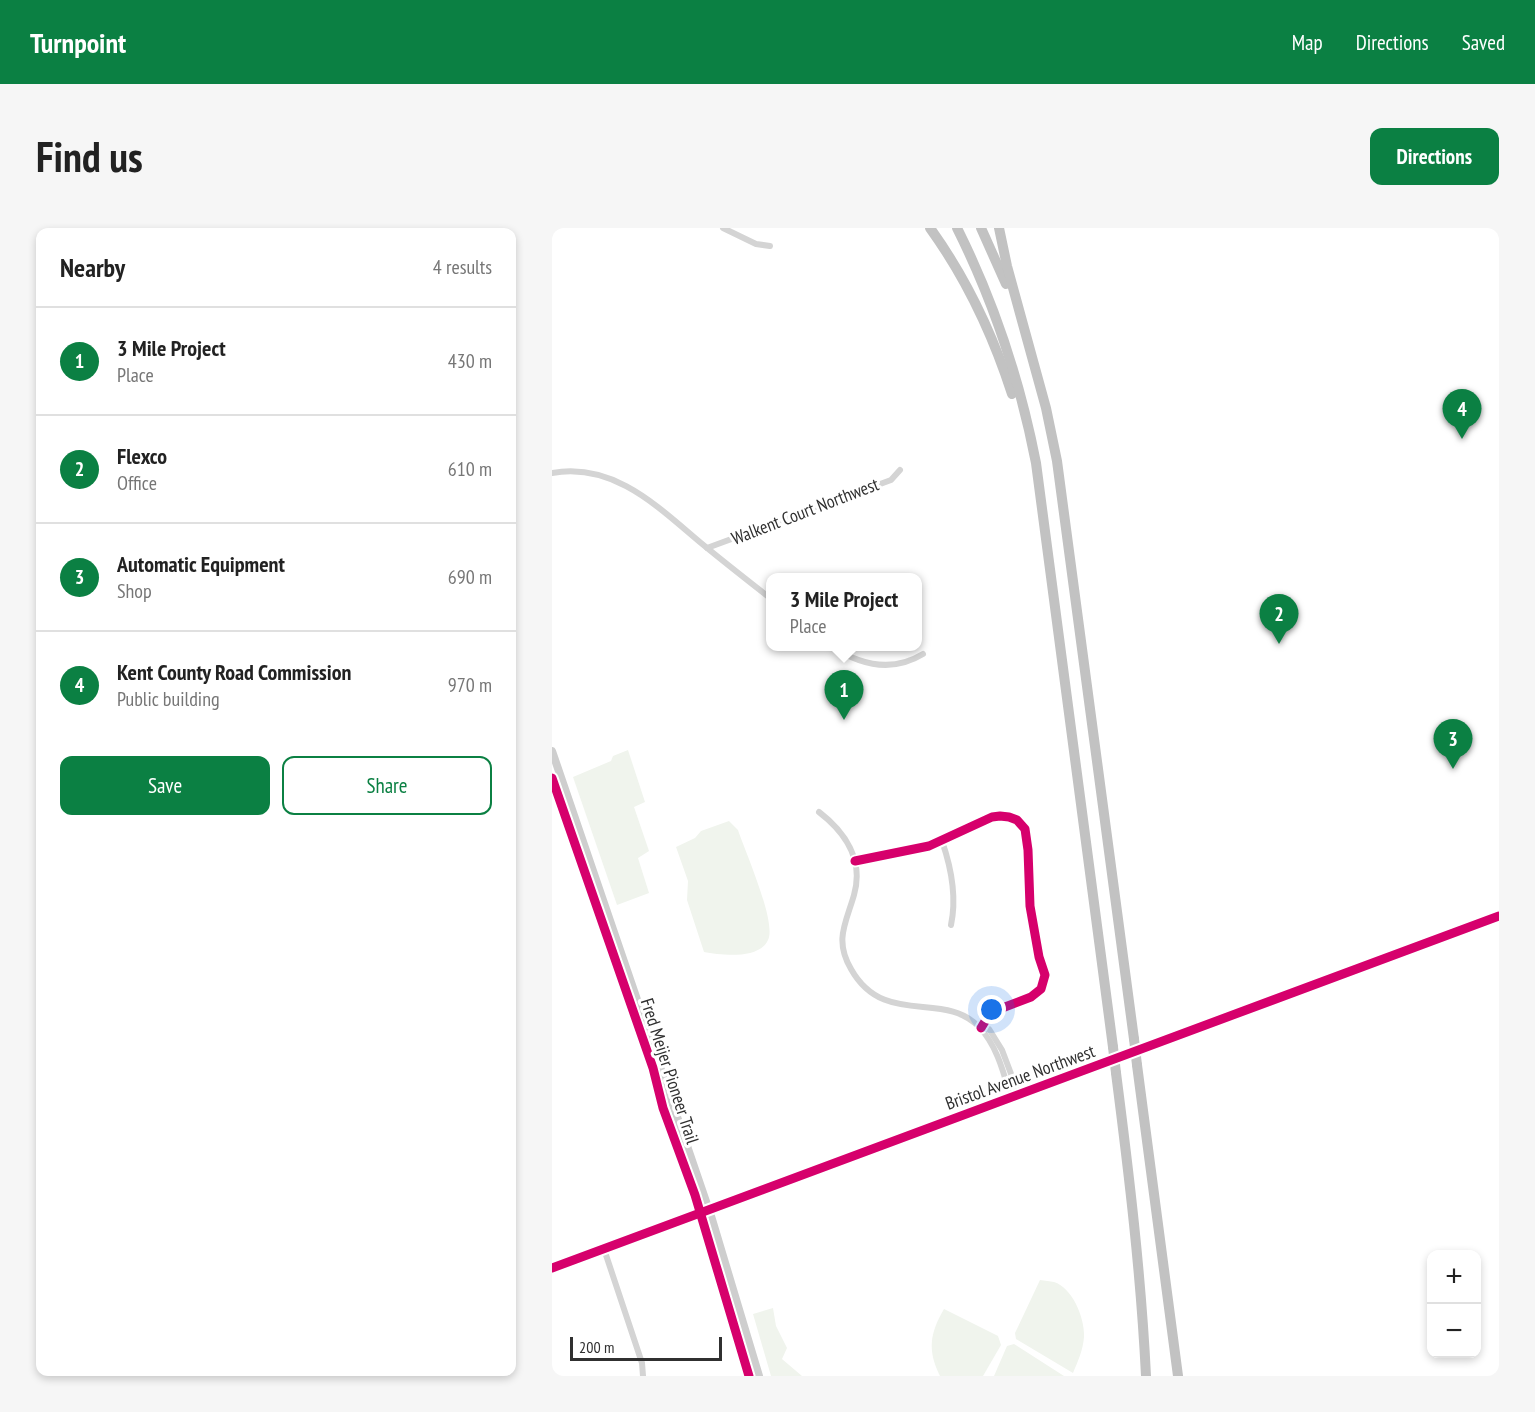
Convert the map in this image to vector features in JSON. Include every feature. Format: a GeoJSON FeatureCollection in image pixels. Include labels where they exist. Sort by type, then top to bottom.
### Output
{"type":"FeatureCollection","features":[{"type":"Feature","properties":{"kind":"highway"},"geometry":{"type":"LineString","coordinates":[[930,228],[951,259],[972,297],[1002,363],[1019,417],[1043,519]]}},
{"type":"Feature","properties":{"kind":"highway"},"geometry":{"type":"LineString","coordinates":[[957,228],[987,296],[1012,368],[1031,438],[1133,1200],[1142,1297],[1146,1376]]}},
{"type":"Feature","properties":{"kind":"highway"},"geometry":{"type":"LineString","coordinates":[[981,228],[1012,300],[1032,355]]}},
{"type":"Feature","properties":{"kind":"highway"},"geometry":{"type":"LineString","coordinates":[[999,228],[1050,427],[1062,494],[1178,1376]]}},
{"type":"Feature","properties":{"kind":"street"},"geometry":{"type":"LineString","coordinates":[[723,228],[756,244],[770,246]]}},
{"type":"Feature","properties":{"kind":"street","name":"Walkent Court Northwest"},"geometry":{"type":"LineString","coordinates":[[707,548],[891,480],[900,470]]}},
{"type":"Feature","properties":{"kind":"street"},"geometry":{"type":"LineString","coordinates":[[552,474],[566,471],[586,472],[631,487],[766,594]]}},
{"type":"Feature","properties":{"kind":"street"},"geometry":{"type":"LineString","coordinates":[[838,651],[846,657],[876,665],[902,664],[923,654]]}},
{"type":"Feature","properties":{"kind":"street"},"geometry":{"type":"LineString","coordinates":[[552,751],[709,1210],[759,1376]]}},
{"type":"Feature","properties":{"kind":"street"},"geometry":{"type":"LineString","coordinates":[[819,812],[842,834],[853,851],[855,889],[843,923],[842,936],[846,959],[857,979],[866,989],[888,1002],[944,1010],[970,1019],[981,1028],[997,1055],[1015,1096]]}},
{"type":"Feature","properties":{"kind":"street"},"geometry":{"type":"LineString","coordinates":[[855,861],[917,849],[942,841],[992,817],[1009,817],[1017,820],[1025,829],[1030,906],[1038,957],[1045,975],[1041,989],[1031,997],[997,1010],[987,1018],[981,1028]]}},
{"type":"Feature","properties":{"kind":"street"},"geometry":{"type":"LineString","coordinates":[[942,841],[949,866],[954,906],[951,925]]}},
{"type":"Feature","properties":{"kind":"street","name":"Bristol Avenue Northwest"},"geometry":{"type":"LineString","coordinates":[[552,1268],[1499,916]]}},
{"type":"Feature","properties":{"kind":"street"},"geometry":{"type":"LineString","coordinates":[[604,1249],[642,1363],[643,1376]]}},
{"type":"Feature","properties":{"kind":"shaded area"},"geometry":{"type":"Polygon","coordinates":[[[628,750],[645,802],[634,807],[649,851],[638,858],[649,893],[617,905],[573,777],[611,761],[613,756],[628,750]]]}},
{"type":"Feature","properties":{"kind":"shaded area"},"geometry":{"type":"Polygon","coordinates":[[[729,821],[738,830],[753,870],[770,931],[768,940],[757,951],[739,955],[704,952],[687,900],[688,881],[676,847],[695,838],[701,831],[729,821]]]}},
{"type":"Feature","properties":{"kind":"shaded area"},"geometry":{"type":"Polygon","coordinates":[[[1040,1280],[1061,1285],[1072,1297],[1080,1313],[1084,1330],[1083,1342],[1073,1373],[1016,1339],[1015,1333],[1040,1280]]]}},
{"type":"Feature","properties":{"kind":"shaded area"},"geometry":{"type":"Polygon","coordinates":[[[773,1308],[776,1326],[787,1348],[782,1359],[802,1376],[771,1376],[753,1314],[773,1308]]]}},
{"type":"Feature","properties":{"kind":"shaded area"},"geometry":{"type":"Polygon","coordinates":[[[944,1309],[998,1336],[1001,1345],[983,1376],[940,1376],[933,1358],[932,1342],[944,1309]]]}},
{"type":"Feature","properties":{"kind":"shaded area"},"geometry":{"type":"Polygon","coordinates":[[[1014,1344],[1064,1376],[994,1376],[1007,1346],[1014,1344]]]}},
{"type":"Feature","properties":{"kind":"cycle path","name":"Fred Meijer Pioneer Trail"},"geometry":{"type":"LineString","coordinates":[[552,778],[653,1068],[663,1108],[695,1195],[749,1376]]}},
{"type":"Feature","properties":{"kind":"cycle path"},"geometry":{"type":"LineString","coordinates":[[855,861],[929,846],[992,817],[1009,817],[1017,820],[1025,829],[1030,906],[1039,957],[1045,975],[1041,989],[1031,997],[997,1010],[987,1018],[981,1028]]}},
{"type":"Feature","properties":{"kind":"cycle path"},"geometry":{"type":"LineString","coordinates":[[552,1268],[1499,916]]}},
{"type":"Feature","properties":{"kind":"place","name":"Kent County Road Commission"},"geometry":{"type":"Point","coordinates":[1462,439]}},
{"type":"Feature","properties":{"kind":"place","name":"Flexco"},"geometry":{"type":"Point","coordinates":[1279,644]}},
{"type":"Feature","properties":{"kind":"place","name":"3 Mile Project"},"geometry":{"type":"Point","coordinates":[844,720]}},
{"type":"Feature","properties":{"kind":"place","name":"Automatic Equipment"},"geometry":{"type":"Point","coordinates":[1453,769]}}]}
